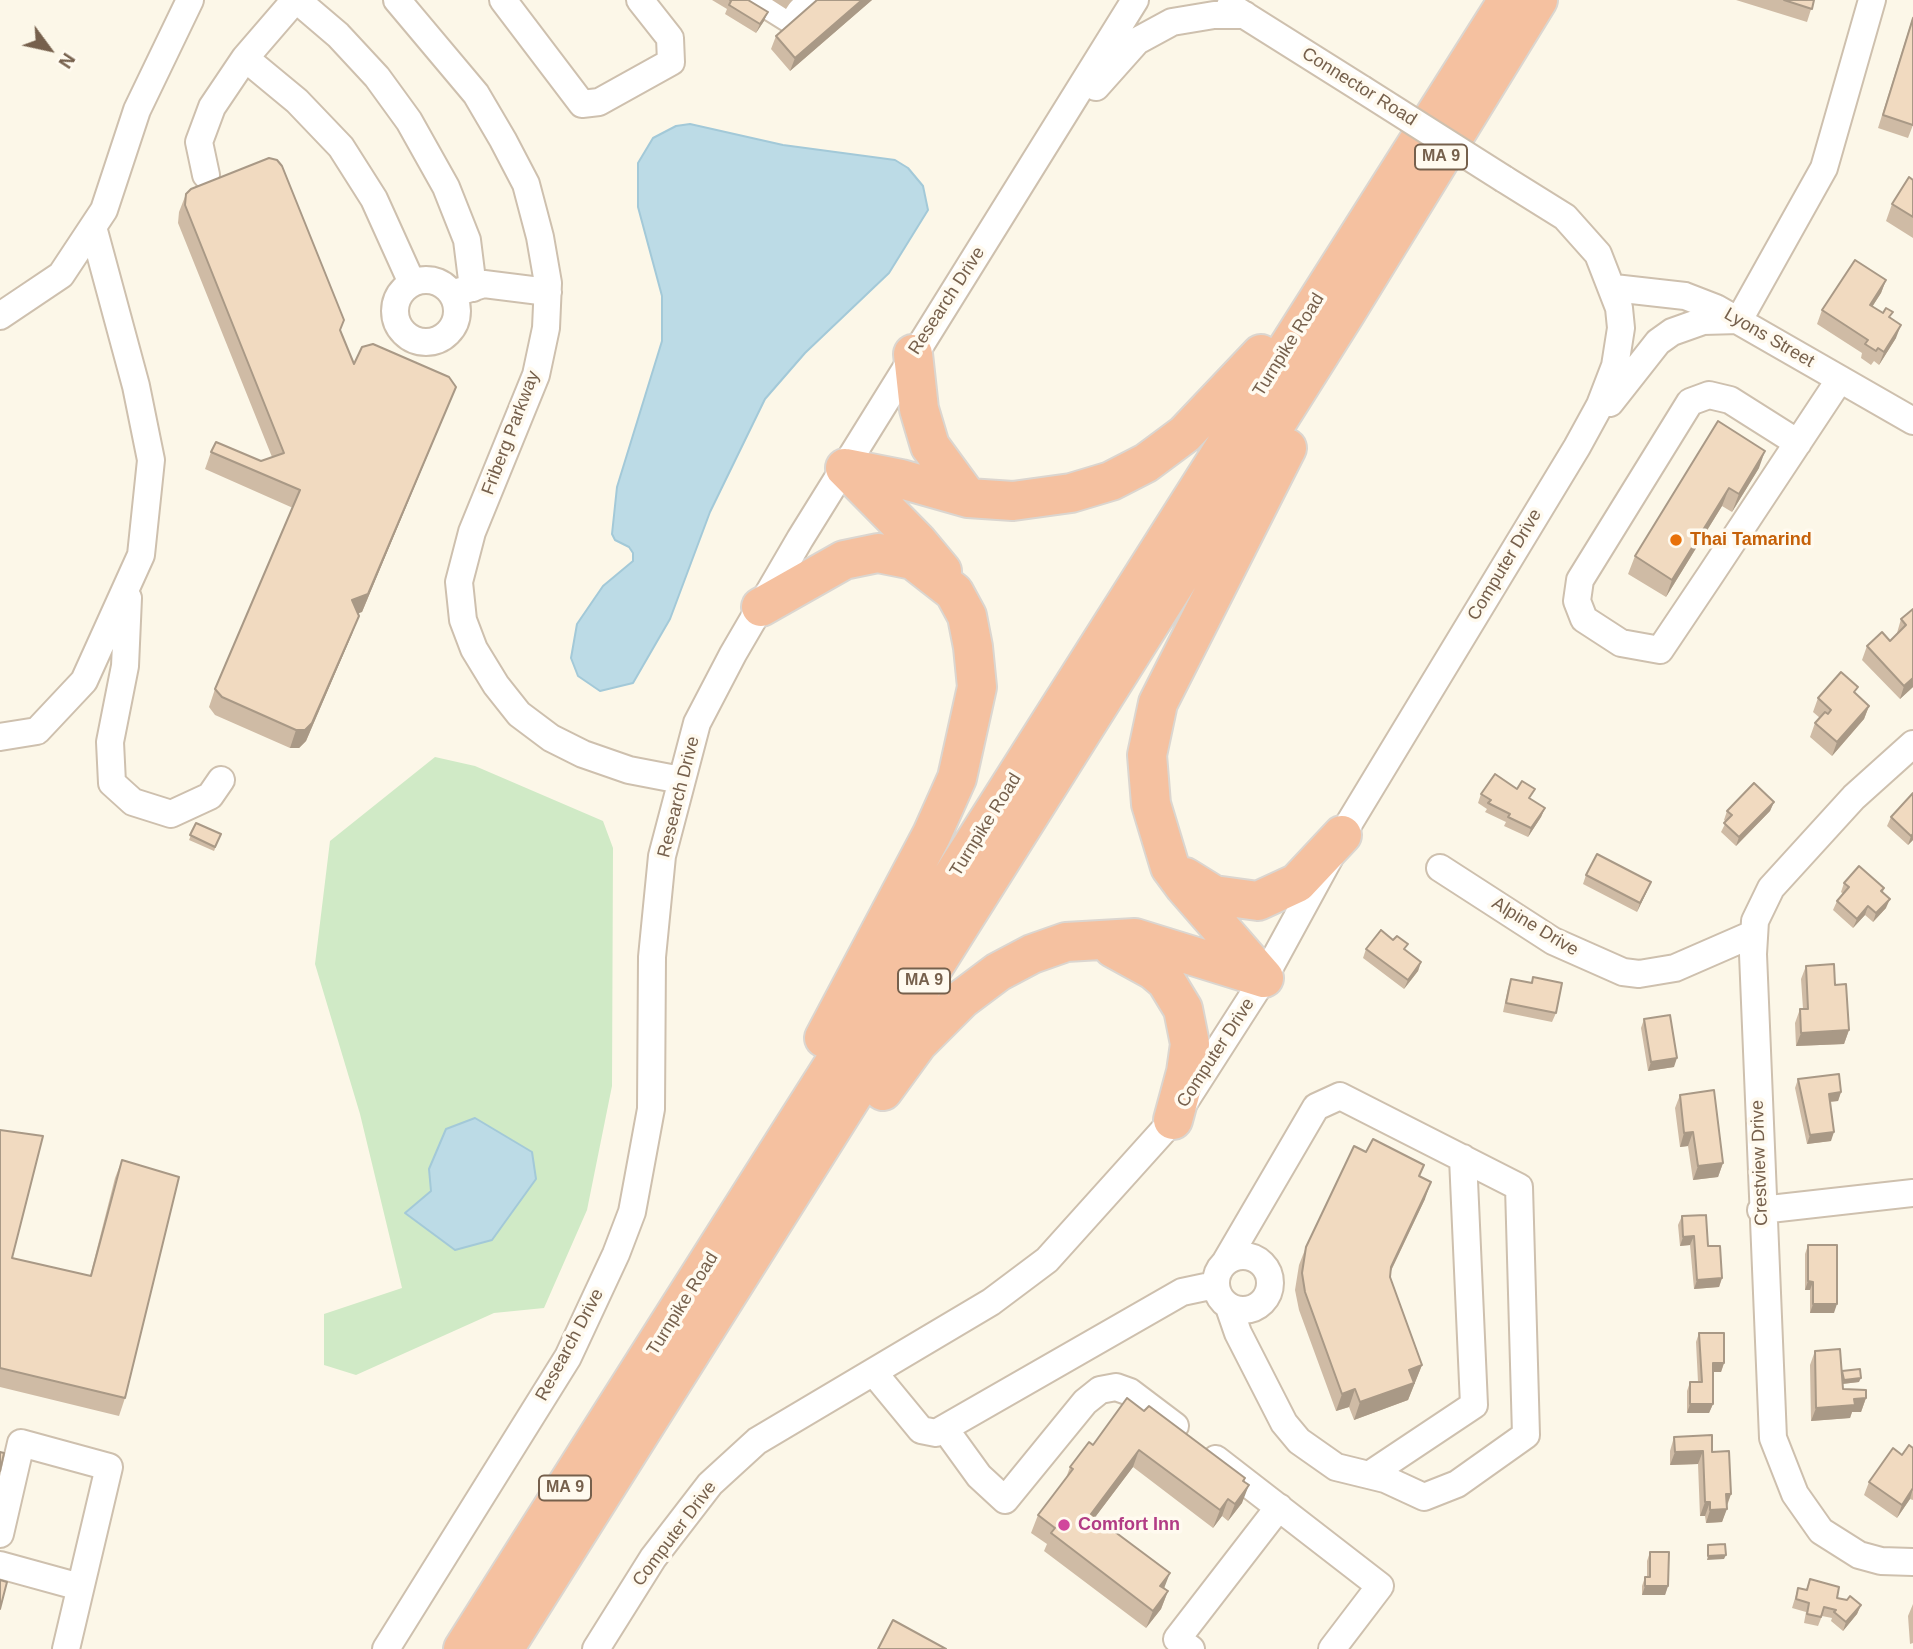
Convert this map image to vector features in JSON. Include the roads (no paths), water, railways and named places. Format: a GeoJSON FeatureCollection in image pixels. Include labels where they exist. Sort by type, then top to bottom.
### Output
{"type":"FeatureCollection","features":[{"type":"Feature","properties":{"kind":"highway","name":"Turnpike Road"},"geometry":{"type":"LineString","coordinates":[[463,1649],[1508,0]]}},
{"type":"Feature","properties":{"kind":"highway","name":"Turnpike Road"},"geometry":{"type":"LineString","coordinates":[[506,1646],[1345,314],[1538,0]]}},
{"type":"Feature","properties":{"kind":"highway"},"geometry":{"type":"LineString","coordinates":[[845,468],[901,479],[968,498],[1013,501],[1071,493],[1111,481],[1146,463],[1185,434],[1259,357],[1308,285],[1350,249]]}},
{"type":"Feature","properties":{"kind":"highway"},"geometry":{"type":"LineString","coordinates":[[1264,978],[1170,867],[1151,804],[1147,755],[1158,703],[1197,621],[1333,363],[1345,314]]}},
{"type":"Feature","properties":{"kind":"highway"},"geometry":{"type":"LineString","coordinates":[[913,354],[919,409],[930,446],[968,498]]}},
{"type":"Feature","properties":{"kind":"highway"},"geometry":{"type":"LineString","coordinates":[[668,1328],[793,1100],[932,834],[957,778],[976,687],[967,616],[954,592],[938,566],[917,541],[845,468]]}},
{"type":"Feature","properties":{"kind":"highway"},"geometry":{"type":"LineString","coordinates":[[761,607],[844,561],[877,553],[913,560],[954,592]]}},
{"type":"Feature","properties":{"kind":"highway"},"geometry":{"type":"LineString","coordinates":[[1170,867],[1214,895],[1258,901],[1297,883],[1342,835]]}},
{"type":"Feature","properties":{"kind":"highway"},"geometry":{"type":"LineString","coordinates":[[506,1646],[918,1043],[961,999],[998,972],[1032,954],[1066,942],[1135,938],[1264,978]]}},
{"type":"Feature","properties":{"kind":"highway"},"geometry":{"type":"LineString","coordinates":[[1099,941],[1153,970],[1166,981],[1183,1009],[1190,1044],[1186,1072],[1173,1119]]}},
{"type":"Feature","properties":{"kind":"street"},"geometry":{"type":"LineString","coordinates":[[0,316],[61,275],[104,210],[137,110],[190,0]]}},
{"type":"Feature","properties":{"kind":"street"},"geometry":{"type":"LineString","coordinates":[[206,175],[199,142],[212,107],[245,58],[296,0],[338,35],[377,77],[409,121],[446,187],[467,240],[463,291],[456,323],[447,335],[433,342],[418,342],[405,335],[396,322],[395,307],[400,293],[412,283],[427,279],[463,291],[484,285],[517,286],[548,292]]}},
{"type":"Feature","properties":{"kind":"street","name":"Friberg Parkway"},"geometry":{"type":"LineString","coordinates":[[397,0],[444,52],[476,94],[526,184],[540,237],[548,292],[546,328],[536,375],[472,532],[459,582],[463,620],[474,649],[496,685],[519,714],[551,738],[583,754],[629,770],[681,780]]}},
{"type":"Feature","properties":{"kind":"street"},"geometry":{"type":"LineString","coordinates":[[503,0],[582,104],[599,102],[671,62],[670,38],[640,0]]}},
{"type":"Feature","properties":{"kind":"street"},"geometry":{"type":"LineString","coordinates":[[759,0],[791,20],[811,0]]}},
{"type":"Feature","properties":{"kind":"street","name":"Research Drive"},"geometry":{"type":"LineString","coordinates":[[386,1649],[568,1357],[616,1254],[632,1212],[651,1109],[652,957],[662,856],[697,723],[761,607],[913,354],[1051,138],[1135,0]]}},
{"type":"Feature","properties":{"kind":"street","name":"Connector Road"},"geometry":{"type":"LineString","coordinates":[[1221,0],[1565,217],[1583,234],[1598,254],[1614,288]]}},
{"type":"Feature","properties":{"kind":"street"},"geometry":{"type":"LineString","coordinates":[[1577,447],[1658,342],[1686,326],[1718,319],[1739,320],[1824,169],[1872,0]]}},
{"type":"Feature","properties":{"kind":"street"},"geometry":{"type":"LineString","coordinates":[[1051,138],[1137,41],[1172,22],[1214,15],[1245,15]]}},
{"type":"Feature","properties":{"kind":"street"},"geometry":{"type":"LineString","coordinates":[[245,58],[297,101],[341,147],[374,199],[412,283]]}},
{"type":"Feature","properties":{"kind":"street"},"geometry":{"type":"LineString","coordinates":[[0,737],[37,731],[84,681],[141,555],[151,460],[136,386],[93,227]]}},
{"type":"Feature","properties":{"kind":"street","name":"Lyons Street"},"geometry":{"type":"LineString","coordinates":[[1614,288],[1685,296],[1739,320],[1913,421]]}},
{"type":"Feature","properties":{"kind":"street","name":"Computer Drive"},"geometry":{"type":"LineString","coordinates":[[596,1649],[653,1558],[710,1484],[757,1440],[991,1302],[1046,1260],[1173,1119],[1264,978],[1342,835],[1600,405],[1615,366],[1621,328],[1614,288]]}},
{"type":"Feature","properties":{"kind":"street"},"geometry":{"type":"LineString","coordinates":[[1798,443],[1730,400],[1709,395],[1690,402],[1580,580],[1577,601],[1584,618],[1621,643],[1660,650],[1798,443],[1840,379]]}},
{"type":"Feature","properties":{"kind":"street"},"geometry":{"type":"LineString","coordinates":[[129,582],[125,666],[110,742],[112,783],[134,802],[170,814],[210,796],[221,780]]}},
{"type":"Feature","properties":{"kind":"street","name":"Crestview Drive"},"geometry":{"type":"LineString","coordinates":[[1913,744],[1854,797],[1793,862],[1761,904],[1753,934],[1761,1210],[1771,1422],[1782,1467],[1806,1514],[1839,1544],[1881,1561],[1913,1562]]}},
{"type":"Feature","properties":{"kind":"street","name":"Alpine Drive"},"geometry":{"type":"LineString","coordinates":[[1440,868],[1553,941],[1623,972],[1639,974],[1675,968],[1753,934]]}},
{"type":"Feature","properties":{"kind":"street"},"geometry":{"type":"LineString","coordinates":[[1340,1096],[1463,1158],[1519,1187],[1526,1435],[1457,1484],[1424,1497],[1369,1475],[1336,1467],[1299,1441],[1284,1423],[1238,1333],[1223,1285],[1316,1107],[1340,1096]]}},
{"type":"Feature","properties":{"kind":"street"},"geometry":{"type":"LineString","coordinates":[[1369,1475],[1474,1405],[1463,1158]]}},
{"type":"Feature","properties":{"kind":"street"},"geometry":{"type":"LineString","coordinates":[[1761,1210],[1913,1193]]}},
{"type":"Feature","properties":{"kind":"street"},"geometry":{"type":"LineString","coordinates":[[874,1373],[921,1430],[936,1433],[1182,1292],[1223,1285]]}},
{"type":"Feature","properties":{"kind":"street"},"geometry":{"type":"LineString","coordinates":[[945,1429],[979,1476],[1005,1500],[1085,1402],[1100,1390],[1116,1387],[1130,1392],[1380,1586],[1332,1649]]}},
{"type":"Feature","properties":{"kind":"street"},"geometry":{"type":"LineString","coordinates":[[0,1534],[20,1443],[109,1467],[66,1649]]}},
{"type":"Feature","properties":{"kind":"street"},"geometry":{"type":"LineString","coordinates":[[1191,1649],[1177,1639],[1279,1507]]}},
{"type":"Feature","properties":{"kind":"street"},"geometry":{"type":"LineString","coordinates":[[0,1565],[80,1587]]}},
{"type":"Feature","properties":{"kind":"water"},"geometry":{"type":"Polygon","coordinates":[[[690,124],[783,145],[895,160],[908,168],[923,186],[928,210],[889,273],[805,353],[765,399],[710,512],[670,619],[633,683],[600,691],[578,676],[571,658],[577,624],[603,586],[633,561],[633,553],[629,547],[615,540],[612,534],[617,487],[662,341],[662,296],[638,207],[638,163],[653,138],[676,126],[690,124]]]}},
{"type":"Feature","properties":{"kind":"water"},"geometry":{"type":"Polygon","coordinates":[[[475,1118],[532,1152],[536,1179],[492,1240],[455,1250],[405,1213],[431,1191],[429,1169],[446,1129],[475,1118]]]}},
{"type":"Feature","properties":{"kind":"place","name":"Thai Tamarind"},"geometry":{"type":"Point","coordinates":[1676,540]}},
{"type":"Feature","properties":{"kind":"place","name":"Comfort Inn"},"geometry":{"type":"Point","coordinates":[1064,1525]}}]}
